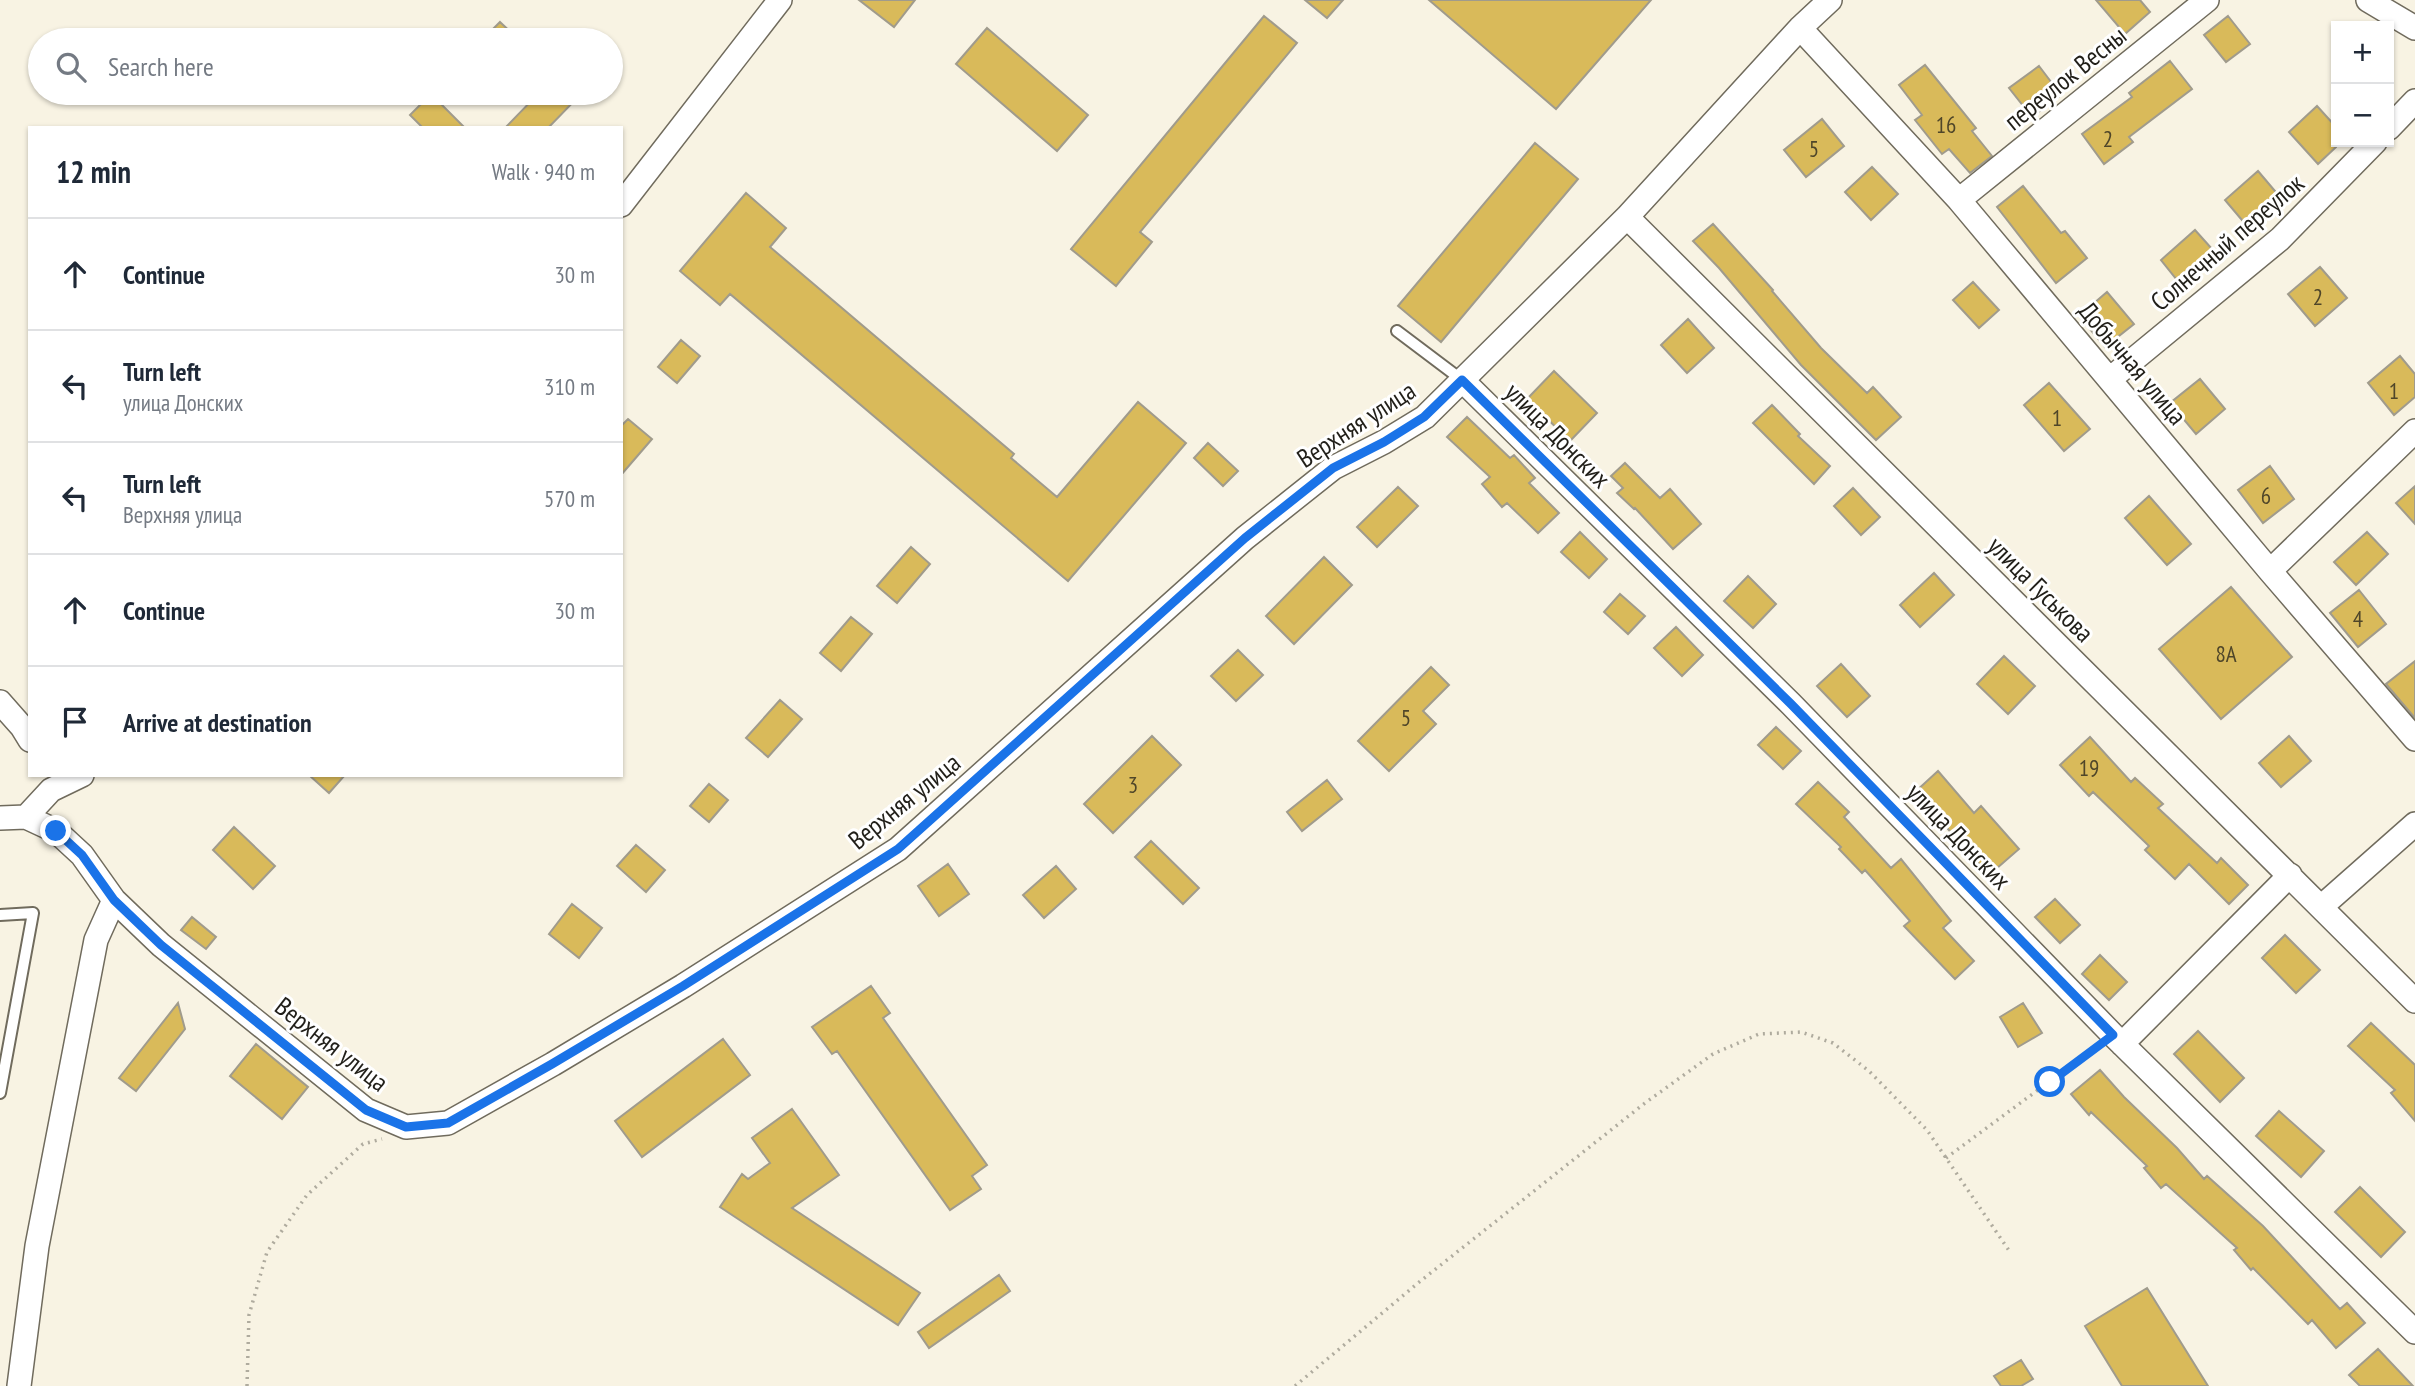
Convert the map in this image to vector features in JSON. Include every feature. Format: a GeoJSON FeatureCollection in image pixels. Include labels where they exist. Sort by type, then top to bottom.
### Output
{"type":"FeatureCollection","features":[{"type":"Feature","properties":{"kind":"street"},"geometry":{"type":"LineString","coordinates":[[623,202],[780,0]]}},
{"type":"Feature","properties":{"kind":"street","name":"Верхняя улица"},"geometry":{"type":"LineString","coordinates":[[7,817],[56,831],[82,855],[114,900],[161,945],[366,1110],[406,1127],[448,1123],[683,986],[898,849],[1245,538],[1333,468],[1384,442],[1424,417],[1628,217],[1800,28],[1830,0]]}},
{"type":"Feature","properties":{"kind":"street","name":"переулок Весны"},"geometry":{"type":"LineString","coordinates":[[1959,200],[2207,0]]}},
{"type":"Feature","properties":{"kind":"street"},"geometry":{"type":"LineString","coordinates":[[2368,0],[2415,27]]}},
{"type":"Feature","properties":{"kind":"street","name":"Добычная улица"},"geometry":{"type":"LineString","coordinates":[[1800,28],[1959,200],[2270,571],[2415,739]]}},
{"type":"Feature","properties":{"kind":"street"},"geometry":{"type":"LineString","coordinates":[[2394,123],[2415,101]]}},
{"type":"Feature","properties":{"kind":"street","name":"Солнечный переулок"},"geometry":{"type":"LineString","coordinates":[[2110,379],[2280,239],[2370,147]]}},
{"type":"Feature","properties":{"kind":"street","name":"улица Гуськова"},"geometry":{"type":"LineString","coordinates":[[1628,217],[2415,1001]]}},
{"type":"Feature","properties":{"kind":"street","name":"улица Донских"},"geometry":{"type":"LineString","coordinates":[[1462,380],[1791,704],[2117,1040],[2415,1332]]}},
{"type":"Feature","properties":{"kind":"street"},"geometry":{"type":"LineString","coordinates":[[2270,571],[2415,432]]}},
{"type":"Feature","properties":{"kind":"street"},"geometry":{"type":"LineString","coordinates":[[0,702],[28,737]]}},
{"type":"Feature","properties":{"kind":"street"},"geometry":{"type":"LineString","coordinates":[[7,817],[48,783],[74,777]]}},
{"type":"Feature","properties":{"kind":"street"},"geometry":{"type":"LineString","coordinates":[[2322,907],[2415,824]]}},
{"type":"Feature","properties":{"kind":"street"},"geometry":{"type":"LineString","coordinates":[[2117,1040],[2290,875]]}},
{"type":"Feature","properties":{"kind":"street"},"geometry":{"type":"LineString","coordinates":[[19,1386],[37,1246],[96,940],[114,900]]}},
{"type":"Feature","properties":{"kind":"lane"},"geometry":{"type":"LineString","coordinates":[[1397,331],[1462,380]]}},
{"type":"Feature","properties":{"kind":"lane"},"geometry":{"type":"LineString","coordinates":[[0,915],[33,913],[0,1093]]}},
{"type":"Feature","properties":{"kind":"path"},"geometry":{"type":"LineString","coordinates":[[1295,1386],[1418,1283],[1645,1104],[1713,1054],[1759,1034],[1801,1032],[1833,1043],[1869,1071],[1927,1130],[2010,1252]]}},
{"type":"Feature","properties":{"kind":"path"},"geometry":{"type":"LineString","coordinates":[[1946,1158],[2117,1040]]}},
{"type":"Feature","properties":{"kind":"path"},"geometry":{"type":"LineString","coordinates":[[247,1386],[248,1315],[267,1252],[307,1195],[363,1144],[389,1137]]}},
{"type":"Feature","properties":{"kind":"building"},"geometry":{"type":"Polygon","coordinates":[[[859,0],[915,0],[894,27],[859,0]]]}},
{"type":"Feature","properties":{"kind":"building"},"geometry":{"type":"Polygon","coordinates":[[[1305,0],[1343,0],[1327,18],[1305,0]]]}},
{"type":"Feature","properties":{"kind":"building"},"geometry":{"type":"Polygon","coordinates":[[[1429,0],[1651,0],[1556,109],[1429,0]]]}},
{"type":"Feature","properties":{"kind":"building"},"geometry":{"type":"Polygon","coordinates":[[[2096,0],[2140,0],[2150,12],[2125,34],[2096,0]]]}},
{"type":"Feature","properties":{"kind":"building"},"geometry":{"type":"Polygon","coordinates":[[[1264,16],[1297,43],[1140,232],[1152,242],[1116,286],[1071,249],[1264,16]]]}},
{"type":"Feature","properties":{"kind":"building"},"geometry":{"type":"Polygon","coordinates":[[[2228,16],[2250,44],[2226,62],[2204,35],[2228,16]]]}},
{"type":"Feature","properties":{"kind":"building"},"geometry":{"type":"Polygon","coordinates":[[[500,22],[506,28],[494,28],[500,22]]]}},
{"type":"Feature","properties":{"kind":"building"},"geometry":{"type":"Polygon","coordinates":[[[987,28],[1088,115],[1057,151],[956,64],[987,28]]]}},
{"type":"Feature","properties":{"kind":"building"},"geometry":{"type":"Polygon","coordinates":[[[2170,61],[2192,89],[2129,137],[2133,142],[2104,164],[2082,134],[2132,97],[2129,93],[2170,61]]]}},
{"type":"Feature","properties":{"kind":"building"},"geometry":{"type":"Polygon","coordinates":[[[1925,65],[1976,128],[1972,131],[1992,156],[1970,173],[1949,149],[1942,154],[1915,120],[1922,115],[1899,85],[1925,65]]]}},
{"type":"Feature","properties":{"kind":"building"},"geometry":{"type":"Polygon","coordinates":[[[2039,66],[2061,95],[2032,117],[2009,88],[2039,66]]]}},
{"type":"Feature","properties":{"kind":"building"},"geometry":{"type":"Polygon","coordinates":[[[420,105],[442,105],[463,126],[421,126],[410,115],[420,105]]]}},
{"type":"Feature","properties":{"kind":"building"},"geometry":{"type":"Polygon","coordinates":[[[527,105],[570,105],[550,126],[507,126],[527,105]]]}},
{"type":"Feature","properties":{"kind":"building"},"geometry":{"type":"Polygon","coordinates":[[[2317,106],[2331,121],[2331,147],[2336,147],[2318,164],[2289,132],[2317,106]]]}},
{"type":"Feature","properties":{"kind":"building"},"geometry":{"type":"Polygon","coordinates":[[[1822,119],[1844,146],[1806,177],[1784,150],[1822,119]]]}},
{"type":"Feature","properties":{"kind":"building"},"geometry":{"type":"Polygon","coordinates":[[[1535,143],[1578,179],[1441,342],[1398,306],[1535,143]]]}},
{"type":"Feature","properties":{"kind":"building"},"geometry":{"type":"Polygon","coordinates":[[[1872,167],[1898,194],[1871,220],[1845,192],[1872,167]]]}},
{"type":"Feature","properties":{"kind":"building"},"geometry":{"type":"Polygon","coordinates":[[[2258,171],[2280,197],[2247,226],[2225,200],[2258,171]]]}},
{"type":"Feature","properties":{"kind":"building"},"geometry":{"type":"Polygon","coordinates":[[[2023,186],[2061,233],[2065,231],[2087,258],[2056,283],[1997,207],[2023,186]]]}},
{"type":"Feature","properties":{"kind":"building"},"geometry":{"type":"Polygon","coordinates":[[[746,193],[786,228],[770,247],[1014,454],[1011,458],[1057,497],[1138,402],[1186,443],[1068,581],[730,294],[720,305],[680,271],[746,193]]]}},
{"type":"Feature","properties":{"kind":"building"},"geometry":{"type":"Polygon","coordinates":[[[1713,224],[1821,348],[1867,393],[1873,387],[1901,417],[1876,440],[1801,365],[1693,241],[1713,224]]]}},
{"type":"Feature","properties":{"kind":"building"},"geometry":{"type":"Polygon","coordinates":[[[2195,230],[2212,249],[2177,280],[2161,260],[2195,230]]]}},
{"type":"Feature","properties":{"kind":"building"},"geometry":{"type":"Polygon","coordinates":[[[2320,267],[2347,298],[2315,326],[2288,294],[2320,267]]]}},
{"type":"Feature","properties":{"kind":"building"},"geometry":{"type":"Polygon","coordinates":[[[1973,282],[1999,310],[1979,328],[1953,300],[1973,282]]]}},
{"type":"Feature","properties":{"kind":"building"},"geometry":{"type":"Polygon","coordinates":[[[2107,292],[2134,324],[2105,347],[2079,316],[2107,292]]]}},
{"type":"Feature","properties":{"kind":"building"},"geometry":{"type":"Polygon","coordinates":[[[1688,319],[1714,348],[1687,373],[1661,345],[1688,319]]]}},
{"type":"Feature","properties":{"kind":"building"},"geometry":{"type":"Polygon","coordinates":[[[681,340],[700,356],[677,383],[658,367],[681,340]]]}},
{"type":"Feature","properties":{"kind":"building"},"geometry":{"type":"Polygon","coordinates":[[[2400,356],[2415,374],[2415,397],[2394,415],[2368,383],[2400,356]]]}},
{"type":"Feature","properties":{"kind":"building"},"geometry":{"type":"Polygon","coordinates":[[[1554,371],[1597,413],[1570,441],[1527,399],[1554,371]]]}},
{"type":"Feature","properties":{"kind":"building"},"geometry":{"type":"Polygon","coordinates":[[[2200,379],[2225,409],[2196,434],[2170,403],[2200,379]]]}},
{"type":"Feature","properties":{"kind":"building"},"geometry":{"type":"Polygon","coordinates":[[[2049,383],[2090,429],[2064,451],[2024,405],[2049,383]]]}},
{"type":"Feature","properties":{"kind":"building"},"geometry":{"type":"Polygon","coordinates":[[[1772,405],[1800,434],[1798,436],[1830,466],[1814,484],[1753,423],[1772,405]]]}},
{"type":"Feature","properties":{"kind":"building"},"geometry":{"type":"Polygon","coordinates":[[[1467,417],[1510,458],[1514,455],[1535,478],[1529,483],[1559,513],[1538,533],[1507,503],[1502,507],[1482,484],[1490,477],[1447,437],[1467,417]]]}},
{"type":"Feature","properties":{"kind":"building"},"geometry":{"type":"Polygon","coordinates":[[[628,419],[652,439],[623,473],[623,424],[628,419]]]}},
{"type":"Feature","properties":{"kind":"building"},"geometry":{"type":"Polygon","coordinates":[[[1208,443],[1238,471],[1223,486],[1194,458],[1208,443]]]}},
{"type":"Feature","properties":{"kind":"building"},"geometry":{"type":"Polygon","coordinates":[[[1625,463],[1660,498],[1670,489],[1701,524],[1673,549],[1635,508],[1617,493],[1623,488],[1611,476],[1625,463]]]}},
{"type":"Feature","properties":{"kind":"building"},"geometry":{"type":"Polygon","coordinates":[[[2270,466],[2294,499],[2263,523],[2238,490],[2270,466]]]}},
{"type":"Feature","properties":{"kind":"building"},"geometry":{"type":"Polygon","coordinates":[[[2415,486],[2415,524],[2396,503],[2415,486]]]}},
{"type":"Feature","properties":{"kind":"building"},"geometry":{"type":"Polygon","coordinates":[[[1398,487],[1418,506],[1377,547],[1357,527],[1398,487]]]}},
{"type":"Feature","properties":{"kind":"building"},"geometry":{"type":"Polygon","coordinates":[[[1853,488],[1880,517],[1861,535],[1834,506],[1853,488]]]}},
{"type":"Feature","properties":{"kind":"building"},"geometry":{"type":"Polygon","coordinates":[[[2149,496],[2191,544],[2167,565],[2125,518],[2149,496]]]}},
{"type":"Feature","properties":{"kind":"building"},"geometry":{"type":"Polygon","coordinates":[[[1580,532],[1607,559],[1589,578],[1561,552],[1580,532]]]}},
{"type":"Feature","properties":{"kind":"building"},"geometry":{"type":"Polygon","coordinates":[[[2367,532],[2388,554],[2356,585],[2334,562],[2367,532]]]}},
{"type":"Feature","properties":{"kind":"building"},"geometry":{"type":"Polygon","coordinates":[[[911,547],[930,564],[897,603],[877,586],[911,547]]]}},
{"type":"Feature","properties":{"kind":"building"},"geometry":{"type":"Polygon","coordinates":[[[1324,557],[1352,585],[1294,644],[1266,616],[1324,557]]]}},
{"type":"Feature","properties":{"kind":"building"},"geometry":{"type":"Polygon","coordinates":[[[1934,573],[1954,595],[1920,627],[1900,605],[1934,573]]]}},
{"type":"Feature","properties":{"kind":"building"},"geometry":{"type":"Polygon","coordinates":[[[1748,576],[1776,604],[1753,628],[1724,601],[1748,576]]]}},
{"type":"Feature","properties":{"kind":"building"},"geometry":{"type":"Polygon","coordinates":[[[2231,587],[2292,657],[2221,719],[2159,649],[2231,587]]]}},
{"type":"Feature","properties":{"kind":"building"},"geometry":{"type":"Polygon","coordinates":[[[2359,590],[2386,624],[2358,647],[2330,613],[2359,590]]]}},
{"type":"Feature","properties":{"kind":"building"},"geometry":{"type":"Polygon","coordinates":[[[1620,594],[1645,616],[1628,634],[1604,612],[1620,594]]]}},
{"type":"Feature","properties":{"kind":"building"},"geometry":{"type":"Polygon","coordinates":[[[851,617],[872,634],[841,671],[820,653],[851,617]]]}},
{"type":"Feature","properties":{"kind":"building"},"geometry":{"type":"Polygon","coordinates":[[[1676,627],[1703,655],[1682,676],[1654,648],[1676,627]]]}},
{"type":"Feature","properties":{"kind":"building"},"geometry":{"type":"Polygon","coordinates":[[[1238,650],[1263,675],[1236,701],[1211,676],[1238,650]]]}},
{"type":"Feature","properties":{"kind":"building"},"geometry":{"type":"Polygon","coordinates":[[[2004,656],[2035,686],[2008,714],[1977,684],[2004,656]]]}},
{"type":"Feature","properties":{"kind":"building"},"geometry":{"type":"Polygon","coordinates":[[[2415,661],[2415,718],[2386,684],[2415,661]]]}},
{"type":"Feature","properties":{"kind":"building"},"geometry":{"type":"Polygon","coordinates":[[[1841,664],[1870,696],[1847,717],[1817,686],[1841,664]]]}},
{"type":"Feature","properties":{"kind":"building"},"geometry":{"type":"Polygon","coordinates":[[[1431,667],[1449,685],[1423,711],[1436,724],[1389,771],[1358,741],[1431,667]]]}},
{"type":"Feature","properties":{"kind":"building"},"geometry":{"type":"Polygon","coordinates":[[[780,700],[802,719],[768,757],[746,738],[780,700]]]}},
{"type":"Feature","properties":{"kind":"building"},"geometry":{"type":"Polygon","coordinates":[[[1776,727],[1801,751],[1783,769],[1758,745],[1776,727]]]}},
{"type":"Feature","properties":{"kind":"building"},"geometry":{"type":"Polygon","coordinates":[[[1152,736],[1181,765],[1113,833],[1084,804],[1152,736]]]}},
{"type":"Feature","properties":{"kind":"building"},"geometry":{"type":"Polygon","coordinates":[[[2289,736],[2311,761],[2281,787],[2259,763],[2289,736]]]}},
{"type":"Feature","properties":{"kind":"building"},"geometry":{"type":"Polygon","coordinates":[[[2090,737],[2131,782],[2135,778],[2163,804],[2158,808],[2217,863],[2221,858],[2248,885],[2229,904],[2189,864],[2175,879],[2145,850],[2149,846],[2093,792],[2089,796],[2060,765],[2090,737]]]}},
{"type":"Feature","properties":{"kind":"building"},"geometry":{"type":"Polygon","coordinates":[[[1938,771],[1974,813],[1981,806],[2019,849],[1989,875],[1915,792],[1938,771]]]}},
{"type":"Feature","properties":{"kind":"building"},"geometry":{"type":"Polygon","coordinates":[[[311,777],[343,777],[329,793],[311,777]]]}},
{"type":"Feature","properties":{"kind":"building"},"geometry":{"type":"Polygon","coordinates":[[[1327,780],[1342,799],[1302,831],[1287,812],[1327,780]]]}},
{"type":"Feature","properties":{"kind":"building"},"geometry":{"type":"Polygon","coordinates":[[[1818,782],[1849,812],[1844,817],[1891,868],[1901,859],[1951,921],[1943,928],[1974,961],[1955,979],[1904,926],[1910,921],[1865,870],[1862,873],[1839,849],[1841,847],[1796,804],[1818,782]]]}},
{"type":"Feature","properties":{"kind":"building"},"geometry":{"type":"Polygon","coordinates":[[[709,784],[728,800],[709,822],[690,806],[709,784]]]}},
{"type":"Feature","properties":{"kind":"building"},"geometry":{"type":"Polygon","coordinates":[[[234,827],[275,866],[253,889],[213,850],[234,827]]]}},
{"type":"Feature","properties":{"kind":"building"},"geometry":{"type":"Polygon","coordinates":[[[1151,841],[1199,888],[1183,904],[1135,857],[1151,841]]]}},
{"type":"Feature","properties":{"kind":"building"},"geometry":{"type":"Polygon","coordinates":[[[636,845],[665,870],[646,892],[617,866],[636,845]]]}},
{"type":"Feature","properties":{"kind":"building"},"geometry":{"type":"Polygon","coordinates":[[[948,864],[969,894],[939,916],[918,886],[948,864]]]}},
{"type":"Feature","properties":{"kind":"building"},"geometry":{"type":"Polygon","coordinates":[[[1056,866],[1076,889],[1044,918],[1023,895],[1056,866]]]}},
{"type":"Feature","properties":{"kind":"building"},"geometry":{"type":"Polygon","coordinates":[[[2055,899],[2080,925],[2060,943],[2035,917],[2055,899]]]}},
{"type":"Feature","properties":{"kind":"building"},"geometry":{"type":"Polygon","coordinates":[[[572,904],[602,928],[579,958],[549,934],[572,904]]]}},
{"type":"Feature","properties":{"kind":"building"},"geometry":{"type":"Polygon","coordinates":[[[192,917],[216,937],[206,949],[181,930],[192,917]]]}},
{"type":"Feature","properties":{"kind":"building"},"geometry":{"type":"Polygon","coordinates":[[[2285,935],[2320,970],[2296,993],[2262,958],[2285,935]]]}},
{"type":"Feature","properties":{"kind":"building"},"geometry":{"type":"Polygon","coordinates":[[[2100,955],[2127,982],[2109,1000],[2082,974],[2100,955]]]}},
{"type":"Feature","properties":{"kind":"building"},"geometry":{"type":"Polygon","coordinates":[[[871,986],[890,1013],[883,1018],[987,1165],[972,1176],[981,1189],[950,1210],[837,1051],[832,1054],[812,1027],[871,986]]]}},
{"type":"Feature","properties":{"kind":"building"},"geometry":{"type":"Polygon","coordinates":[[[178,1003],[185,1029],[136,1091],[119,1078],[178,1003]]]}},
{"type":"Feature","properties":{"kind":"building"},"geometry":{"type":"Polygon","coordinates":[[[2023,1003],[2042,1033],[2018,1047],[2000,1017],[2023,1003]]]}},
{"type":"Feature","properties":{"kind":"building"},"geometry":{"type":"Polygon","coordinates":[[[2371,1023],[2415,1065],[2415,1121],[2391,1093],[2395,1090],[2348,1046],[2371,1023]]]}},
{"type":"Feature","properties":{"kind":"building"},"geometry":{"type":"Polygon","coordinates":[[[2198,1031],[2244,1078],[2220,1102],[2174,1054],[2198,1031]]]}},
{"type":"Feature","properties":{"kind":"building"},"geometry":{"type":"Polygon","coordinates":[[[723,1039],[750,1075],[642,1157],[615,1121],[723,1039]]]}},
{"type":"Feature","properties":{"kind":"building"},"geometry":{"type":"Polygon","coordinates":[[[256,1044],[308,1087],[282,1119],[230,1076],[256,1044]]]}},
{"type":"Feature","properties":{"kind":"building"},"geometry":{"type":"Polygon","coordinates":[[[2100,1070],[2204,1179],[2207,1176],[2263,1226],[2340,1309],[2347,1303],[2365,1323],[2336,1348],[2312,1320],[2308,1324],[2253,1268],[2251,1270],[2234,1250],[2237,1248],[2166,1184],[2161,1188],[2144,1168],[2147,1166],[2091,1112],[2089,1115],[2071,1094],[2100,1070]]]}},
{"type":"Feature","properties":{"kind":"building"},"geometry":{"type":"Polygon","coordinates":[[[792,1109],[839,1175],[792,1208],[920,1293],[898,1325],[720,1207],[742,1174],[748,1179],[770,1163],[752,1138],[792,1109]]]}},
{"type":"Feature","properties":{"kind":"building"},"geometry":{"type":"Polygon","coordinates":[[[2279,1111],[2324,1151],[2301,1177],[2256,1136],[2279,1111]]]}},
{"type":"Feature","properties":{"kind":"building"},"geometry":{"type":"Polygon","coordinates":[[[2360,1187],[2405,1232],[2381,1257],[2335,1212],[2360,1187]]]}},
{"type":"Feature","properties":{"kind":"building"},"geometry":{"type":"Polygon","coordinates":[[[999,1275],[1010,1291],[929,1348],[918,1332],[999,1275]]]}},
{"type":"Feature","properties":{"kind":"building"},"geometry":{"type":"Polygon","coordinates":[[[2147,1288],[2208,1386],[2122,1386],[2085,1326],[2147,1288]]]}},
{"type":"Feature","properties":{"kind":"building"},"geometry":{"type":"Polygon","coordinates":[[[2378,1349],[2413,1386],[2360,1386],[2349,1375],[2378,1349]]]}},
{"type":"Feature","properties":{"kind":"building"},"geometry":{"type":"Polygon","coordinates":[[[2021,1360],[2033,1379],[2021,1386],[2001,1386],[1994,1376],[2021,1360]]]}},
{"type":"Feature","properties":{"kind":"route"},"geometry":{"type":"LineString","coordinates":[[56,831],[82,855],[114,900],[161,945],[366,1110],[406,1127],[448,1123],[683,986],[898,849],[1245,538],[1333,468],[1384,442],[1424,417],[1462,380],[1791,704],[2113,1035],[2050,1082]]}}]}
